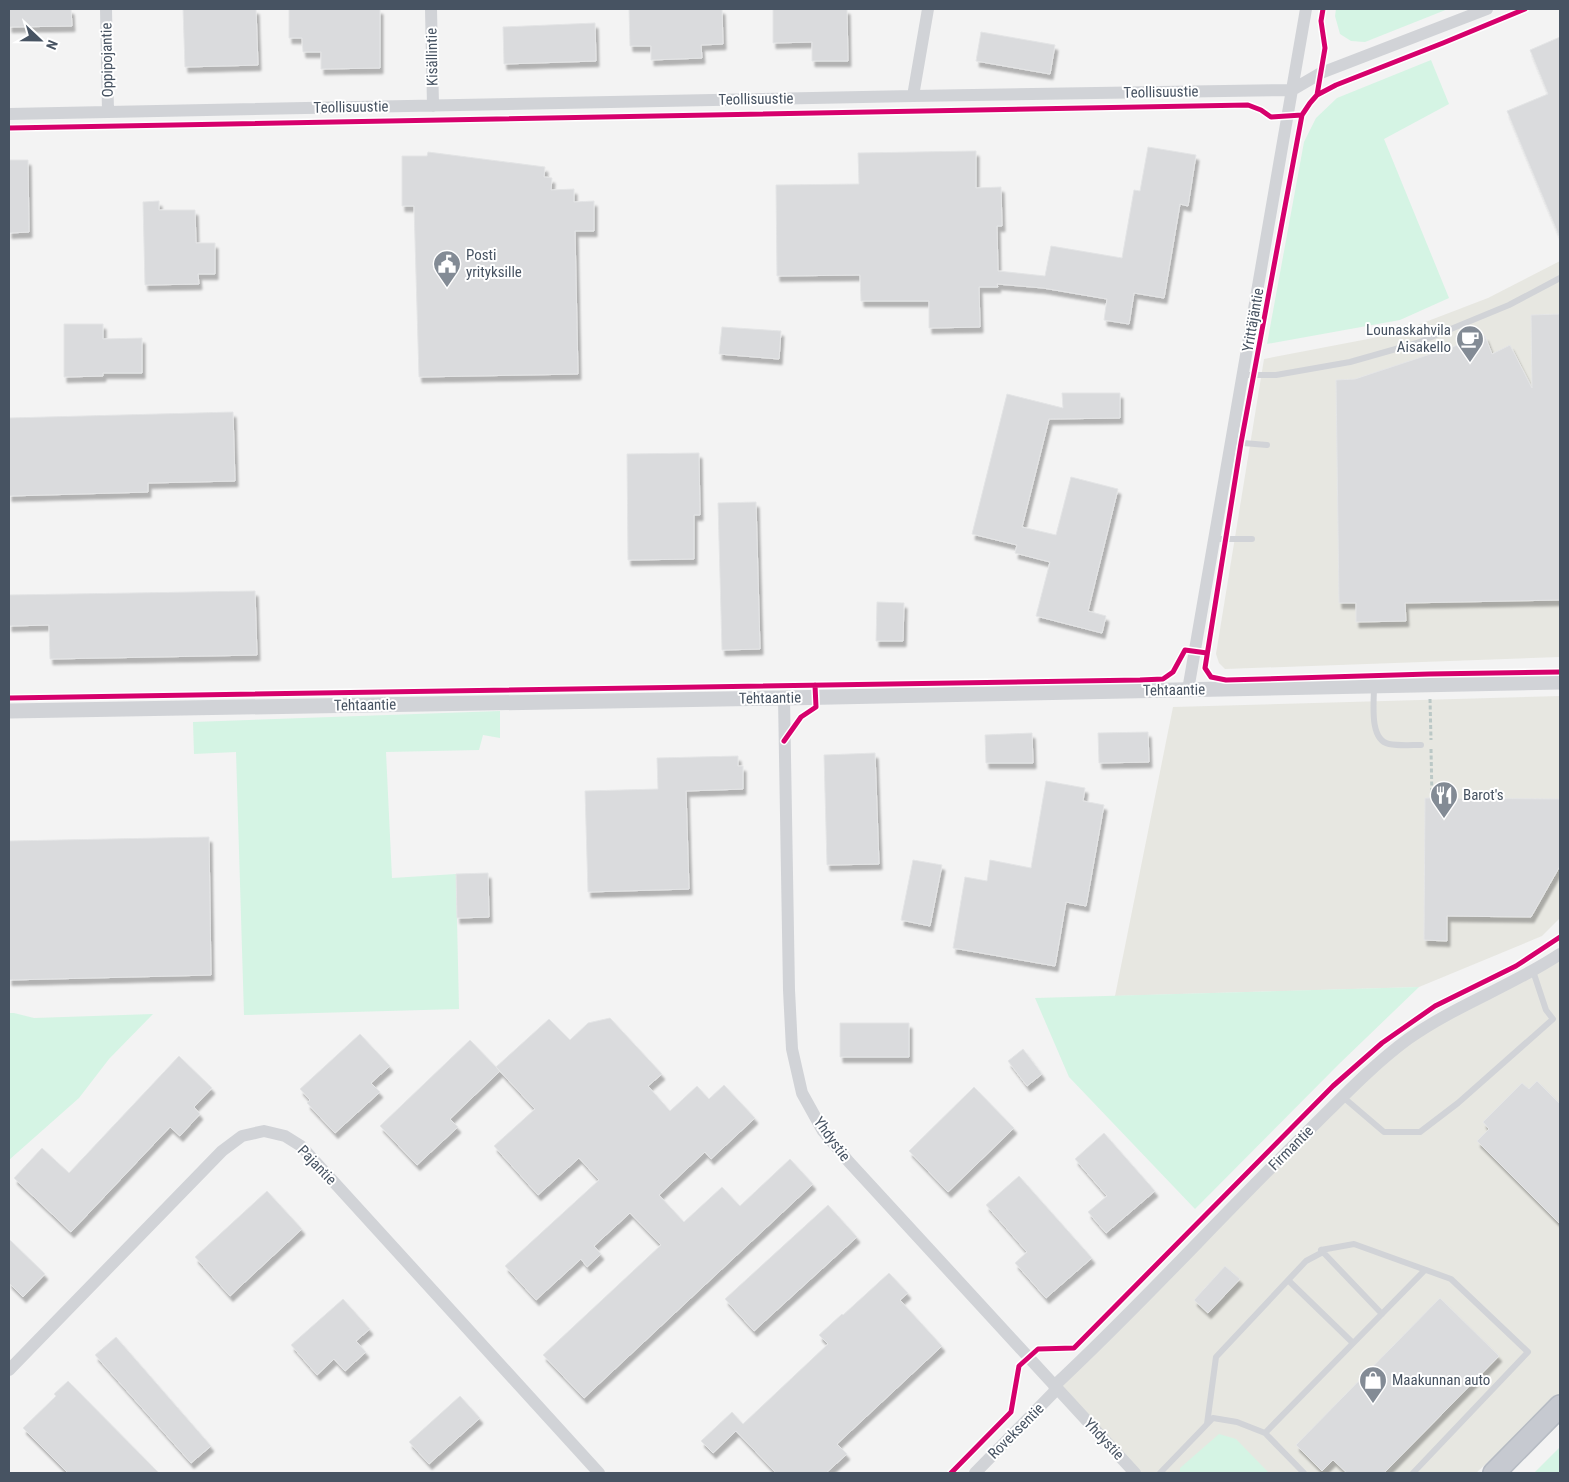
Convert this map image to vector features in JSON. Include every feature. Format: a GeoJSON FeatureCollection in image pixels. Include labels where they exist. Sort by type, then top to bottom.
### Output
{"type":"FeatureCollection","features":[{"type":"Feature","properties":{"kind":"highway"},"geometry":{"type":"LineString","coordinates":[[1494,1473],[1560,1406]]}},
{"type":"Feature","properties":{"kind":"street","name":"Oppipojantie"},"geometry":{"type":"LineString","coordinates":[[106,9],[108,112]]}},
{"type":"Feature","properties":{"kind":"street","name":"Kisällintie"},"geometry":{"type":"LineString","coordinates":[[431,9],[433,106]]}},
{"type":"Feature","properties":{"kind":"street"},"geometry":{"type":"LineString","coordinates":[[913,96],[928,9]]}},
{"type":"Feature","properties":{"kind":"street","name":"Yrittäjäntie"},"geometry":{"type":"LineString","coordinates":[[1188,690],[1306,9]]}},
{"type":"Feature","properties":{"kind":"street","name":"Teollisuustie"},"geometry":{"type":"LineString","coordinates":[[9,114],[1292,90],[1321,73],[1487,9]]}},
{"type":"Feature","properties":{"kind":"street","name":"Tehtaantie"},"geometry":{"type":"LineString","coordinates":[[9,710],[784,698],[1560,682]]}},
{"type":"Feature","properties":{"kind":"street","name":"Yhdystie"},"geometry":{"type":"LineString","coordinates":[[784,698],[788,990],[792,1049],[802,1093],[823,1131],[849,1162],[1135,1473]]}},
{"type":"Feature","properties":{"kind":"street","name":"Firmantie"},"geometry":{"type":"LineString","coordinates":[[1056,1388],[1281,1157],[1368,1073],[1409,1039],[1461,1007],[1533,971],[1560,954]]}},
{"type":"Feature","properties":{"kind":"street","name":"Pajantie"},"geometry":{"type":"LineString","coordinates":[[9,1370],[222,1151],[242,1136],[264,1130],[285,1136],[301,1146],[599,1473]]}},
{"type":"Feature","properties":{"kind":"street","name":"Roveksentie"},"geometry":{"type":"LineString","coordinates":[[975,1473],[1056,1388]]}},
{"type":"Feature","properties":{"kind":"lane"},"geometry":{"type":"LineString","coordinates":[[1243,375],[1276,375],[1350,362],[1417,343],[1509,306],[1560,278]]}},
{"type":"Feature","properties":{"kind":"lane"},"geometry":{"type":"LineString","coordinates":[[1231,442],[1267,445]]}},
{"type":"Feature","properties":{"kind":"lane"},"geometry":{"type":"LineString","coordinates":[[1215,539],[1252,539]]}},
{"type":"Feature","properties":{"kind":"lane"},"geometry":{"type":"LineString","coordinates":[[1374,686],[1375,730],[1379,739],[1388,744],[1421,745]]}},
{"type":"Feature","properties":{"kind":"lane"},"geometry":{"type":"LineString","coordinates":[[1343,1097],[1384,1132],[1420,1132],[1458,1103],[1554,1019],[1546,1010],[1533,971]]}},
{"type":"Feature","properties":{"kind":"lane"},"geometry":{"type":"LineString","coordinates":[[1207,1424],[1216,1357],[1306,1261],[1321,1253],[1321,1250],[1354,1244],[1451,1280],[1528,1352],[1412,1473]]}},
{"type":"Feature","properties":{"kind":"lane"},"geometry":{"type":"LineString","coordinates":[[1321,1250],[1382,1314]]}},
{"type":"Feature","properties":{"kind":"lane"},"geometry":{"type":"LineString","coordinates":[[1265,1433],[1425,1270]]}},
{"type":"Feature","properties":{"kind":"lane"},"geometry":{"type":"LineString","coordinates":[[1288,1280],[1353,1343]]}},
{"type":"Feature","properties":{"kind":"lane"},"geometry":{"type":"LineString","coordinates":[[1160,1473],[1213,1418],[1237,1422],[1265,1433],[1304,1473]]}},
{"type":"Feature","properties":{"kind":"path"},"geometry":{"type":"LineString","coordinates":[[1429,685],[1432,798]]}},
{"type":"Feature","properties":{"kind":"shaded area"},"geometry":{"type":"Polygon","coordinates":[[[1560,261],[1560,657],[1225,669],[1219,663],[1216,654],[1264,359],[1394,334],[1488,298],[1560,261]]]}},
{"type":"Feature","properties":{"kind":"shaded area"},"geometry":{"type":"Polygon","coordinates":[[[1560,696],[1560,918],[1542,936],[1419,987],[1115,996],[1173,707],[1560,696]]]}},
{"type":"Feature","properties":{"kind":"shaded area"},"geometry":{"type":"Polygon","coordinates":[[[1560,954],[1560,1394],[1476,1473],[1135,1473],[1054,1386],[1409,1039],[1560,954]]]}},
{"type":"Feature","properties":{"kind":"green space"},"geometry":{"type":"Polygon","coordinates":[[[1336,9],[1448,9],[1365,42],[1351,41],[1340,34],[1335,16],[1336,9]]]}},
{"type":"Feature","properties":{"kind":"green space"},"geometry":{"type":"Polygon","coordinates":[[[1431,60],[1449,104],[1384,139],[1449,298],[1400,320],[1267,344],[1304,142],[1316,118],[1337,98],[1431,60]]]}},
{"type":"Feature","properties":{"kind":"green space"},"geometry":{"type":"Polygon","coordinates":[[[500,711],[500,738],[483,735],[479,750],[386,752],[392,878],[456,874],[459,1009],[244,1015],[236,752],[194,754],[193,722],[500,711]]]}},
{"type":"Feature","properties":{"kind":"green space"},"geometry":{"type":"Polygon","coordinates":[[[1419,987],[1339,1064],[1195,1209],[1069,1077],[1035,998],[1419,987]]]}},
{"type":"Feature","properties":{"kind":"green space"},"geometry":{"type":"Polygon","coordinates":[[[9,1013],[34,1018],[153,1014],[109,1059],[79,1098],[9,1160],[9,1013]]]}},
{"type":"Feature","properties":{"kind":"green space"},"geometry":{"type":"Polygon","coordinates":[[[1219,1434],[1236,1439],[1269,1473],[1180,1473],[1180,1468],[1219,1434]]]}},
{"type":"Feature","properties":{"kind":"green space"},"geometry":{"type":"Polygon","coordinates":[[[1560,1447],[1560,1473],[1534,1473],[1560,1447]]]}},
{"type":"Feature","properties":{"kind":"building"},"geometry":{"type":"Polygon","coordinates":[[[9,9],[71,9],[72,26],[9,27],[9,9]]]}},
{"type":"Feature","properties":{"kind":"building"},"geometry":{"type":"Polygon","coordinates":[[[183,9],[256,9],[258,65],[185,67],[183,9]]]}},
{"type":"Feature","properties":{"kind":"building"},"geometry":{"type":"Polygon","coordinates":[[[289,9],[380,9],[380,68],[321,69],[321,52],[303,52],[302,38],[289,38],[289,9]]]}},
{"type":"Feature","properties":{"kind":"building"},"geometry":{"type":"Polygon","coordinates":[[[629,9],[722,9],[723,44],[701,45],[702,58],[651,60],[651,46],[630,46],[629,9]]]}},
{"type":"Feature","properties":{"kind":"building"},"geometry":{"type":"Polygon","coordinates":[[[773,9],[847,9],[848,61],[812,61],[812,42],[773,43],[773,9]]]}},
{"type":"Feature","properties":{"kind":"building"},"geometry":{"type":"Polygon","coordinates":[[[595,23],[596,61],[504,64],[503,27],[595,23]]]}},
{"type":"Feature","properties":{"kind":"building"},"geometry":{"type":"Polygon","coordinates":[[[981,32],[1055,45],[1050,74],[976,61],[981,32]]]}},
{"type":"Feature","properties":{"kind":"building"},"geometry":{"type":"Polygon","coordinates":[[[1560,37],[1560,238],[1507,111],[1548,94],[1530,50],[1560,37]]]}},
{"type":"Feature","properties":{"kind":"building"},"geometry":{"type":"Polygon","coordinates":[[[1148,147],[1196,155],[1188,206],[1180,204],[1164,298],[1134,293],[1129,324],[1104,320],[1107,299],[1043,288],[997,284],[998,287],[979,287],[980,327],[929,328],[929,301],[861,301],[860,275],[777,276],[776,185],[859,184],[858,153],[976,151],[976,188],[1001,187],[1002,226],[997,226],[998,271],[1045,276],[1051,246],[1122,258],[1134,190],[1140,191],[1148,147]]]}},
{"type":"Feature","properties":{"kind":"building","name":"Posti yrityksille"},"geometry":{"type":"Polygon","coordinates":[[[428,152],[545,167],[544,177],[552,178],[551,190],[574,189],[574,202],[594,201],[594,231],[575,231],[578,374],[419,377],[414,206],[402,206],[402,156],[427,156],[428,152]]]}},
{"type":"Feature","properties":{"kind":"building"},"geometry":{"type":"Polygon","coordinates":[[[9,160],[28,160],[29,232],[9,233],[9,160]]]}},
{"type":"Feature","properties":{"kind":"building"},"geometry":{"type":"Polygon","coordinates":[[[159,201],[159,210],[195,210],[196,243],[215,243],[215,274],[198,274],[199,284],[145,285],[143,202],[159,201]]]}},
{"type":"Feature","properties":{"kind":"building"},"geometry":{"type":"Polygon","coordinates":[[[1560,314],[1560,600],[1405,603],[1406,621],[1356,622],[1356,603],[1339,603],[1336,380],[1355,379],[1485,336],[1492,354],[1510,345],[1532,388],[1531,315],[1560,314]]]}},
{"type":"Feature","properties":{"kind":"building"},"geometry":{"type":"Polygon","coordinates":[[[64,324],[103,324],[103,339],[142,338],[142,373],[103,373],[103,376],[64,377],[64,324]]]}},
{"type":"Feature","properties":{"kind":"building"},"geometry":{"type":"Polygon","coordinates":[[[722,327],[781,331],[779,359],[719,354],[722,327]]]}},
{"type":"Feature","properties":{"kind":"building"},"geometry":{"type":"Polygon","coordinates":[[[1062,393],[1120,393],[1120,418],[1049,419],[1022,527],[1056,535],[1071,477],[1118,489],[1088,611],[1106,616],[1102,633],[1036,616],[1050,562],[1015,553],[1017,545],[972,534],[1007,394],[1063,408],[1062,393]]]}},
{"type":"Feature","properties":{"kind":"building"},"geometry":{"type":"Polygon","coordinates":[[[233,412],[235,481],[148,483],[148,492],[9,496],[9,418],[233,412]]]}},
{"type":"Feature","properties":{"kind":"building"},"geometry":{"type":"Polygon","coordinates":[[[699,453],[700,515],[694,515],[694,559],[628,560],[627,454],[699,453]]]}},
{"type":"Feature","properties":{"kind":"building"},"geometry":{"type":"Polygon","coordinates":[[[756,502],[760,649],[722,650],[718,503],[756,502]]]}},
{"type":"Feature","properties":{"kind":"building"},"geometry":{"type":"Polygon","coordinates":[[[255,591],[257,655],[50,659],[49,625],[9,626],[9,595],[255,591]]]}},
{"type":"Feature","properties":{"kind":"building"},"geometry":{"type":"Polygon","coordinates":[[[877,602],[904,603],[903,641],[876,641],[877,602]]]}},
{"type":"Feature","properties":{"kind":"building"},"geometry":{"type":"Polygon","coordinates":[[[1148,732],[1149,762],[1099,763],[1098,733],[1148,732]]]}},
{"type":"Feature","properties":{"kind":"building"},"geometry":{"type":"Polygon","coordinates":[[[1032,733],[1033,763],[986,763],[985,735],[1032,733]]]}},
{"type":"Feature","properties":{"kind":"building"},"geometry":{"type":"Polygon","coordinates":[[[875,753],[879,864],[827,865],[824,755],[875,753]]]}},
{"type":"Feature","properties":{"kind":"building"},"geometry":{"type":"Polygon","coordinates":[[[738,756],[738,766],[743,766],[743,789],[686,791],[689,889],[588,892],[585,791],[658,789],[657,758],[738,756]]]}},
{"type":"Feature","properties":{"kind":"building"},"geometry":{"type":"Polygon","coordinates":[[[1046,781],[1085,788],[1083,801],[1104,805],[1086,906],[1066,902],[1055,966],[953,948],[965,877],[987,881],[990,860],[1031,868],[1046,781]]]}},
{"type":"Feature","properties":{"kind":"building"},"geometry":{"type":"Polygon","coordinates":[[[1425,798],[1560,799],[1560,866],[1531,917],[1447,916],[1447,941],[1424,940],[1425,798]]]}},
{"type":"Feature","properties":{"kind":"building"},"geometry":{"type":"Polygon","coordinates":[[[209,837],[211,975],[9,980],[9,841],[209,837]]]}},
{"type":"Feature","properties":{"kind":"building"},"geometry":{"type":"Polygon","coordinates":[[[913,860],[942,865],[930,926],[901,920],[913,860]]]}},
{"type":"Feature","properties":{"kind":"building"},"geometry":{"type":"Polygon","coordinates":[[[488,873],[489,917],[457,918],[456,874],[488,873]]]}},
{"type":"Feature","properties":{"kind":"building"},"geometry":{"type":"Polygon","coordinates":[[[610,1018],[662,1074],[648,1086],[670,1111],[697,1086],[709,1099],[724,1085],[755,1118],[711,1159],[705,1152],[659,1195],[684,1222],[722,1187],[740,1206],[790,1159],[813,1184],[584,1398],[543,1355],[661,1245],[630,1213],[594,1246],[601,1254],[587,1267],[581,1259],[536,1300],[505,1266],[599,1180],[579,1158],[538,1195],[494,1146],[535,1109],[496,1067],[549,1019],[570,1040],[588,1023],[610,1018]]]}},
{"type":"Feature","properties":{"kind":"building"},"geometry":{"type":"Polygon","coordinates":[[[840,1023],[909,1023],[909,1057],[840,1057],[840,1023]]]}},
{"type":"Feature","properties":{"kind":"building"},"geometry":{"type":"Polygon","coordinates":[[[360,1034],[390,1066],[371,1083],[380,1092],[335,1133],[307,1103],[310,1100],[300,1089],[360,1034]]]}},
{"type":"Feature","properties":{"kind":"building"},"geometry":{"type":"Polygon","coordinates":[[[470,1040],[500,1071],[450,1119],[458,1127],[417,1165],[380,1126],[470,1040]]]}},
{"type":"Feature","properties":{"kind":"building"},"geometry":{"type":"Polygon","coordinates":[[[1023,1049],[1042,1074],[1027,1086],[1008,1061],[1023,1049]]]}},
{"type":"Feature","properties":{"kind":"building"},"geometry":{"type":"Polygon","coordinates":[[[179,1056],[212,1088],[194,1107],[200,1114],[180,1136],[170,1127],[71,1232],[14,1178],[42,1148],[69,1173],[179,1056]]]}},
{"type":"Feature","properties":{"kind":"building"},"geometry":{"type":"Polygon","coordinates":[[[1537,1081],[1560,1104],[1560,1224],[1477,1141],[1489,1129],[1483,1122],[1522,1083],[1529,1089],[1537,1081]]]}},
{"type":"Feature","properties":{"kind":"building"},"geometry":{"type":"Polygon","coordinates":[[[974,1087],[1014,1128],[948,1192],[909,1151],[974,1087]]]}},
{"type":"Feature","properties":{"kind":"building"},"geometry":{"type":"Polygon","coordinates":[[[1104,1133],[1155,1191],[1106,1233],[1088,1212],[1107,1196],[1075,1159],[1104,1133]]]}},
{"type":"Feature","properties":{"kind":"building"},"geometry":{"type":"Polygon","coordinates":[[[1019,1176],[1092,1258],[1046,1298],[1015,1263],[1027,1252],[986,1205],[1019,1176]]]}},
{"type":"Feature","properties":{"kind":"building"},"geometry":{"type":"Polygon","coordinates":[[[267,1191],[302,1229],[230,1296],[195,1257],[267,1191]]]}},
{"type":"Feature","properties":{"kind":"building"},"geometry":{"type":"Polygon","coordinates":[[[828,1205],[857,1237],[754,1331],[725,1299],[828,1205]]]}},
{"type":"Feature","properties":{"kind":"building"},"geometry":{"type":"Polygon","coordinates":[[[9,1239],[45,1274],[23,1297],[9,1283],[9,1239]]]}},
{"type":"Feature","properties":{"kind":"building"},"geometry":{"type":"Polygon","coordinates":[[[1225,1266],[1240,1279],[1208,1313],[1194,1300],[1225,1266]]]}},
{"type":"Feature","properties":{"kind":"building"},"geometry":{"type":"Polygon","coordinates":[[[889,1273],[908,1293],[900,1300],[942,1346],[837,1444],[847,1454],[826,1473],[776,1473],[736,1431],[713,1453],[701,1441],[732,1412],[743,1424],[828,1344],[819,1335],[889,1273]]]}},
{"type":"Feature","properties":{"kind":"building"},"geometry":{"type":"Polygon","coordinates":[[[1440,1298],[1499,1356],[1384,1473],[1347,1473],[1333,1460],[1322,1471],[1296,1445],[1440,1298]]]}},
{"type":"Feature","properties":{"kind":"building"},"geometry":{"type":"Polygon","coordinates":[[[343,1299],[370,1329],[356,1341],[366,1352],[345,1371],[334,1359],[317,1375],[291,1345],[343,1299]]]}},
{"type":"Feature","properties":{"kind":"building"},"geometry":{"type":"Polygon","coordinates":[[[116,1337],[211,1446],[191,1463],[95,1355],[116,1337]]]}},
{"type":"Feature","properties":{"kind":"building"},"geometry":{"type":"Polygon","coordinates":[[[68,1381],[159,1473],[68,1473],[23,1428],[56,1396],[54,1394],[68,1381]]]}},
{"type":"Feature","properties":{"kind":"building"},"geometry":{"type":"Polygon","coordinates":[[[460,1396],[480,1418],[429,1464],[409,1442],[460,1396]]]}},
{"type":"Feature","properties":{"kind":"cycle path"},"geometry":{"type":"LineString","coordinates":[[1317,95],[1325,48],[1321,21],[1323,9]]}},
{"type":"Feature","properties":{"kind":"cycle path"},"geometry":{"type":"LineString","coordinates":[[9,128],[1248,105],[1261,110],[1271,117],[1302,115],[1317,95],[1336,85],[1525,9]]}},
{"type":"Feature","properties":{"kind":"cycle path"},"geometry":{"type":"LineString","coordinates":[[1302,115],[1241,443],[1205,668],[1211,677],[1226,680],[1560,672]]}},
{"type":"Feature","properties":{"kind":"cycle path"},"geometry":{"type":"LineString","coordinates":[[9,698],[1140,680],[1163,679],[1173,672],[1185,650],[1207,653]]}},
{"type":"Feature","properties":{"kind":"cycle path"},"geometry":{"type":"LineString","coordinates":[[784,741],[801,717],[816,707],[815,685]]}},
{"type":"Feature","properties":{"kind":"cycle path"},"geometry":{"type":"LineString","coordinates":[[951,1473],[1011,1412],[1019,1366],[1038,1349],[1074,1348],[1333,1086],[1382,1043],[1435,1006],[1516,966],[1560,937]]}},
{"type":"Feature","properties":{"kind":"place","name":"Posti yrityksille"},"geometry":{"type":"Point","coordinates":[447,288]}},
{"type":"Feature","properties":{"kind":"place","name":"Lounaskahvila Aisakello"},"geometry":{"type":"Point","coordinates":[1470,363]}},
{"type":"Feature","properties":{"kind":"place","name":"Barot's"},"geometry":{"type":"Point","coordinates":[1444,819]}},
{"type":"Feature","properties":{"kind":"place","name":"Maakunnan auto"},"geometry":{"type":"Point","coordinates":[1373,1404]}}]}
